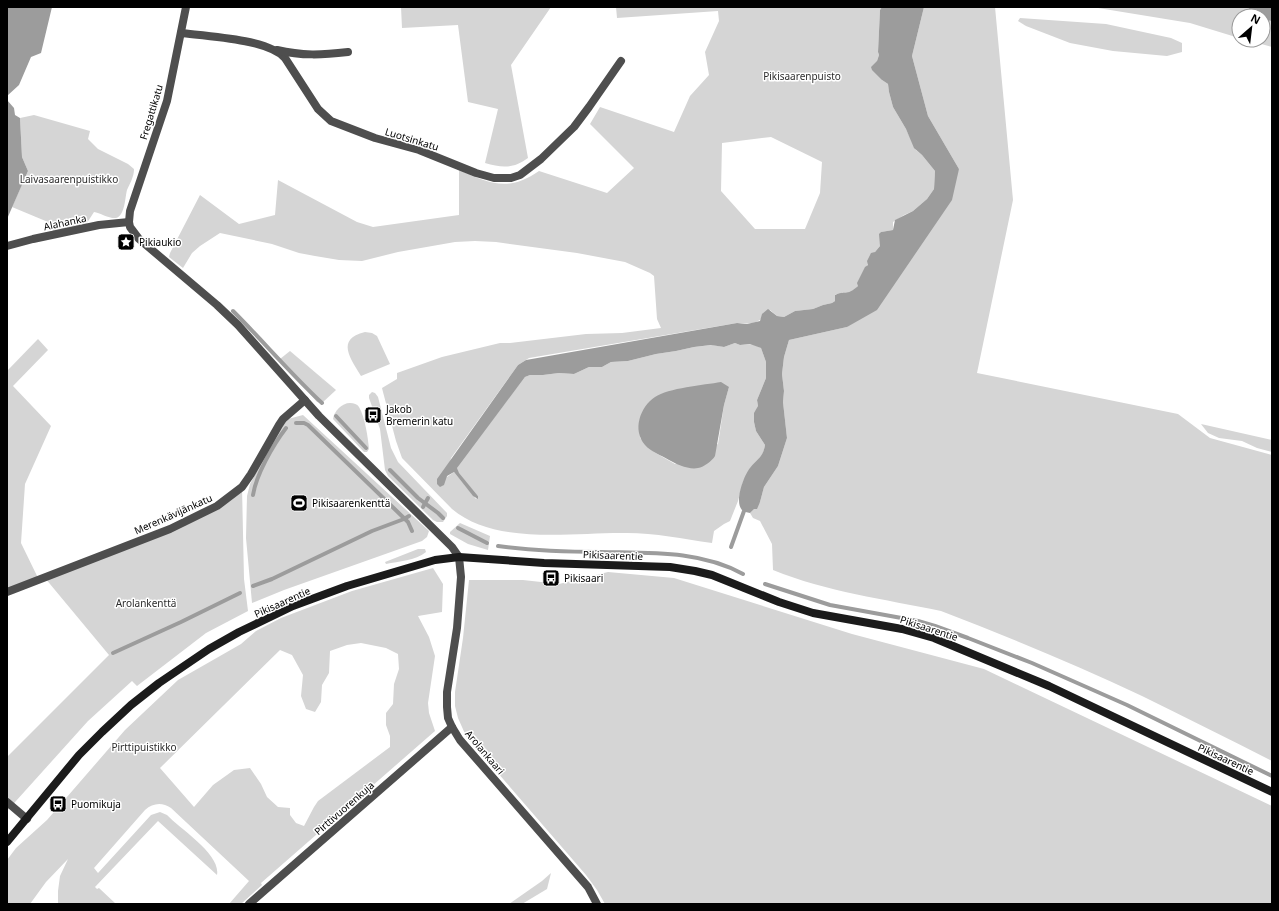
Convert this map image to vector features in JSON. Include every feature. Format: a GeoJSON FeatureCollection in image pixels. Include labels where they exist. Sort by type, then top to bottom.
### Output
{"type":"FeatureCollection","features":[{"type":"Feature","properties":{"kind":"street","name":"Fregattikatu"},"geometry":{"type":"LineString","coordinates":[[129,222],[130,211],[167,101],[186,7]]}},
{"type":"Feature","properties":{"kind":"street","name":"Luotsinkatu"},"geometry":{"type":"LineString","coordinates":[[181,33],[255,43],[273,49],[285,58],[324,117],[375,138],[419,150],[476,174],[494,178],[511,178],[520,175],[541,159],[574,127],[620,61]]}},
{"type":"Feature","properties":{"kind":"street"},"geometry":{"type":"LineString","coordinates":[[273,49],[288,53],[308,55],[348,52]]}},
{"type":"Feature","properties":{"kind":"street"},"geometry":{"type":"LineString","coordinates":[[129,222],[130,227],[138,239],[217,304],[257,345],[305,400],[373,470],[452,547],[460,557]]}},
{"type":"Feature","properties":{"kind":"street","name":"Alahanka"},"geometry":{"type":"LineString","coordinates":[[7,246],[99,225],[129,222]]}},
{"type":"Feature","properties":{"kind":"street","name":"Merenkävijänkatu"},"geometry":{"type":"LineString","coordinates":[[7,592],[170,529],[216,506],[242,487],[251,474],[278,424],[305,400]]}},
{"type":"Feature","properties":{"kind":"street","name":"Arolankaari"},"geometry":{"type":"LineString","coordinates":[[460,557],[461,577],[457,628],[448,692],[448,718],[460,740],[588,887],[596,904]]}},
{"type":"Feature","properties":{"kind":"street","name":"Pikisaarentie"},"geometry":{"type":"LineString","coordinates":[[7,842],[79,755],[102,732],[131,705],[159,683],[209,649],[293,606],[347,586],[435,560],[460,557],[544,563],[670,567],[712,575],[778,602],[813,613],[902,628],[934,638],[1049,686],[1272,792]]}},
{"type":"Feature","properties":{"kind":"street","name":"Pirttivuorenkuja"},"geometry":{"type":"LineString","coordinates":[[249,904],[452,727]]}},
{"type":"Feature","properties":{"kind":"street"},"geometry":{"type":"LineString","coordinates":[[7,802],[27,819]]}},
{"type":"Feature","properties":{"kind":"green space"},"geometry":{"type":"Polygon","coordinates":[[[401,7],[551,7],[511,65],[528,158],[523,162],[512,166],[502,167],[485,163],[498,109],[468,102],[458,25],[402,28],[401,7]]]}},
{"type":"Feature","properties":{"kind":"green space","name":"Pikisaarenpuisto"},"geometry":{"type":"Polygon","coordinates":[[[616,7],[882,7],[880,10],[879,55],[877,61],[882,80],[888,84],[893,107],[916,150],[935,171],[934,189],[927,199],[913,211],[893,222],[893,230],[881,232],[880,246],[867,266],[858,286],[849,294],[836,294],[835,301],[832,303],[813,309],[795,311],[784,317],[777,316],[770,310],[759,321],[752,323],[737,323],[529,358],[518,365],[451,458],[447,477],[454,472],[476,499],[478,496],[458,473],[458,465],[525,377],[530,375],[559,373],[574,374],[589,367],[602,367],[611,362],[628,361],[694,347],[712,345],[724,347],[735,343],[740,345],[753,344],[761,348],[766,362],[766,378],[757,400],[758,406],[754,422],[756,431],[765,445],[764,450],[761,458],[750,469],[743,482],[738,501],[730,521],[714,531],[712,543],[638,533],[560,535],[512,533],[490,528],[470,521],[452,509],[402,458],[382,388],[397,379],[397,373],[442,357],[500,343],[586,334],[622,333],[661,328],[657,319],[654,276],[625,262],[577,253],[496,242],[455,242],[398,252],[362,261],[339,260],[299,253],[272,244],[220,233],[192,253],[183,268],[169,257],[200,195],[239,224],[275,215],[278,180],[357,222],[373,227],[459,215],[459,170],[480,179],[499,184],[518,182],[539,171],[607,193],[634,168],[590,124],[600,107],[674,132],[690,96],[709,75],[705,52],[719,21],[718,11],[617,18],[616,7]],[[771,137],[722,143],[721,191],[755,229],[805,229],[820,193],[822,162],[771,137]],[[729,387],[639,421],[640,438],[654,452],[675,464],[718,444],[724,405],[729,387]]]}},
{"type":"Feature","properties":{"kind":"green space"},"geometry":{"type":"Polygon","coordinates":[[[924,7],[995,7],[1013,200],[977,373],[1178,414],[1210,438],[1272,455],[1272,761],[1142,696],[1042,652],[941,611],[877,599],[814,584],[773,570],[772,544],[760,521],[753,518],[750,513],[760,502],[764,487],[778,466],[787,438],[782,374],[784,357],[789,340],[847,327],[959,169],[928,116],[912,56],[924,7]]]}},
{"type":"Feature","properties":{"kind":"green space"},"geometry":{"type":"Polygon","coordinates":[[[1092,7],[1248,8],[1231,8],[1231,36],[1190,23],[1092,7]]]}},
{"type":"Feature","properties":{"kind":"green space"},"geometry":{"type":"Polygon","coordinates":[[[1020,18],[1106,24],[1171,38],[1182,43],[1182,52],[1167,56],[1113,51],[1070,43],[1026,26],[1018,21],[1020,18]]]}},
{"type":"Feature","properties":{"kind":"green space"},"geometry":{"type":"Polygon","coordinates":[[[1271,21],[1272,21],[1271,47],[1271,21]]]}},
{"type":"Feature","properties":{"kind":"green space","name":"Laivasaarenpuistikko"},"geometry":{"type":"Polygon","coordinates":[[[34,115],[90,131],[88,139],[98,149],[128,164],[134,169],[133,177],[127,190],[123,210],[119,217],[111,218],[94,212],[85,226],[53,231],[48,222],[12,207],[28,171],[22,157],[20,118],[34,115]]]}},
{"type":"Feature","properties":{"kind":"green space"},"geometry":{"type":"Polygon","coordinates":[[[365,332],[372,333],[377,336],[390,364],[361,376],[350,356],[348,345],[350,339],[365,332]]]}},
{"type":"Feature","properties":{"kind":"green space"},"geometry":{"type":"Polygon","coordinates":[[[38,339],[48,350],[13,386],[51,426],[25,484],[21,543],[39,580],[7,592],[7,371],[38,339]]]}},
{"type":"Feature","properties":{"kind":"green space"},"geometry":{"type":"Polygon","coordinates":[[[290,351],[336,390],[322,403],[317,402],[280,359],[290,351]]]}},
{"type":"Feature","properties":{"kind":"green space"},"geometry":{"type":"Polygon","coordinates":[[[372,392],[378,397],[391,448],[398,462],[447,513],[447,516],[443,522],[433,520],[388,476],[385,470],[380,429],[369,398],[369,395],[372,392]]]}},
{"type":"Feature","properties":{"kind":"green space"},"geometry":{"type":"Polygon","coordinates":[[[350,403],[358,406],[363,416],[369,444],[369,449],[367,452],[364,452],[333,419],[339,408],[344,404],[350,403]]]}},
{"type":"Feature","properties":{"kind":"green space"},"geometry":{"type":"Polygon","coordinates":[[[303,415],[429,531],[427,537],[422,541],[284,590],[252,603],[246,538],[247,496],[250,484],[277,433],[288,419],[303,415]]]}},
{"type":"Feature","properties":{"kind":"green space"},"geometry":{"type":"Polygon","coordinates":[[[1201,424],[1272,440],[1272,452],[1257,448],[1242,441],[1219,438],[1208,433],[1201,424]]]}},
{"type":"Feature","properties":{"kind":"green space","name":"Arolankenttä"},"geometry":{"type":"Polygon","coordinates":[[[242,487],[244,579],[248,611],[206,633],[137,686],[132,681],[88,721],[7,811],[7,757],[109,655],[45,578],[170,529],[242,487]]]}},
{"type":"Feature","properties":{"kind":"green space"},"geometry":{"type":"Polygon","coordinates":[[[460,523],[490,536],[488,550],[468,544],[450,534],[450,532],[460,523]]]}},
{"type":"Feature","properties":{"kind":"green space"},"geometry":{"type":"Polygon","coordinates":[[[418,549],[425,549],[426,552],[422,555],[407,560],[386,564],[385,562],[418,549]]]}},
{"type":"Feature","properties":{"kind":"green space","name":"Pirttipuistikko"},"geometry":{"type":"Polygon","coordinates":[[[433,568],[443,584],[442,612],[418,616],[429,637],[435,656],[428,703],[429,713],[435,731],[261,883],[262,885],[241,904],[229,904],[249,881],[171,808],[158,804],[145,810],[94,868],[98,873],[151,815],[160,812],[167,815],[206,850],[217,867],[217,875],[158,821],[95,887],[97,889],[99,888],[116,904],[58,904],[60,876],[68,859],[46,882],[30,904],[7,904],[7,860],[16,848],[47,820],[125,730],[178,680],[241,644],[256,631],[281,618],[352,591],[433,568]],[[361,643],[347,645],[330,651],[329,673],[322,685],[321,702],[315,712],[306,709],[301,696],[303,675],[292,655],[280,650],[160,768],[194,807],[213,785],[234,770],[250,768],[261,784],[267,797],[278,807],[290,808],[290,815],[296,823],[304,826],[318,801],[390,747],[390,736],[386,725],[386,713],[393,704],[394,684],[399,669],[398,654],[386,648],[361,643]]]}},
{"type":"Feature","properties":{"kind":"green space"},"geometry":{"type":"Polygon","coordinates":[[[608,572],[674,578],[852,634],[984,669],[1272,806],[1272,904],[605,904],[586,875],[466,736],[458,718],[455,706],[455,692],[463,638],[469,580],[523,580],[559,584],[608,572]]]}},
{"type":"Feature","properties":{"kind":"green space"},"geometry":{"type":"Polygon","coordinates":[[[551,873],[547,889],[522,904],[509,904],[542,881],[551,873]]]}},
{"type":"Feature","properties":{"kind":"shaded area"},"geometry":{"type":"Polygon","coordinates":[[[7,7],[52,7],[41,53],[31,57],[19,85],[7,96],[7,7]]]}},
{"type":"Feature","properties":{"kind":"shaded area"},"geometry":{"type":"Polygon","coordinates":[[[882,7],[924,7],[912,56],[928,116],[959,169],[952,200],[877,310],[847,327],[789,340],[784,357],[782,374],[787,438],[778,466],[764,487],[757,509],[754,509],[750,513],[744,511],[740,506],[739,501],[739,495],[745,476],[761,456],[765,445],[756,431],[754,413],[758,406],[757,400],[766,378],[766,362],[761,348],[750,344],[740,345],[735,343],[724,347],[711,345],[694,347],[628,361],[611,362],[602,367],[589,367],[574,374],[559,373],[530,375],[525,377],[457,468],[459,473],[478,496],[478,499],[473,496],[454,472],[447,476],[444,485],[440,487],[437,484],[437,479],[518,365],[526,360],[737,323],[747,324],[760,321],[762,314],[768,309],[777,316],[784,317],[795,311],[813,309],[832,303],[835,301],[835,295],[851,291],[858,286],[857,283],[865,267],[868,265],[867,261],[871,253],[875,252],[880,246],[879,234],[881,232],[893,230],[895,220],[913,211],[927,199],[934,189],[935,171],[914,148],[906,129],[893,107],[888,84],[872,70],[871,67],[877,61],[879,55],[880,10],[882,7]]]}},
{"type":"Feature","properties":{"kind":"shaded area"},"geometry":{"type":"Polygon","coordinates":[[[1247,7],[1272,7],[1272,21],[1271,8],[1247,7]]]}},
{"type":"Feature","properties":{"kind":"shaded area"},"geometry":{"type":"Polygon","coordinates":[[[7,100],[14,108],[15,115],[20,118],[22,157],[28,171],[7,219],[7,100]]]}},
{"type":"Feature","properties":{"kind":"shaded area"},"geometry":{"type":"Polygon","coordinates":[[[721,382],[729,387],[724,405],[715,456],[710,462],[698,468],[687,467],[675,463],[650,450],[645,445],[641,439],[638,426],[642,413],[650,401],[668,391],[721,382]]]}},
{"type":"Feature","properties":{"kind":"waterway"},"geometry":{"type":"LineString","coordinates":[[233,311],[299,381],[322,403]]}},
{"type":"Feature","properties":{"kind":"waterway"},"geometry":{"type":"LineString","coordinates":[[336,416],[366,448]]}},
{"type":"Feature","properties":{"kind":"waterway"},"geometry":{"type":"LineString","coordinates":[[296,423],[304,423],[308,425],[408,522],[412,531]]}},
{"type":"Feature","properties":{"kind":"waterway"},"geometry":{"type":"LineString","coordinates":[[253,495],[258,478],[266,460],[286,428]]}},
{"type":"Feature","properties":{"kind":"waterway"},"geometry":{"type":"LineString","coordinates":[[390,470],[418,498],[443,518]]}},
{"type":"Feature","properties":{"kind":"waterway"},"geometry":{"type":"LineString","coordinates":[[423,507],[428,498]]}},
{"type":"Feature","properties":{"kind":"waterway"},"geometry":{"type":"LineString","coordinates":[[731,547],[744,511]]}},
{"type":"Feature","properties":{"kind":"waterway"},"geometry":{"type":"LineString","coordinates":[[253,586],[272,579],[372,531],[409,516]]}},
{"type":"Feature","properties":{"kind":"waterway"},"geometry":{"type":"LineString","coordinates":[[458,528],[487,543]]}},
{"type":"Feature","properties":{"kind":"waterway"},"geometry":{"type":"LineString","coordinates":[[498,546],[549,551],[674,554],[709,561],[726,566],[743,574]]}},
{"type":"Feature","properties":{"kind":"waterway"},"geometry":{"type":"LineString","coordinates":[[765,584],[830,605],[918,621],[968,638],[1032,663],[1127,705],[1272,776]]}},
{"type":"Feature","properties":{"kind":"waterway"},"geometry":{"type":"LineString","coordinates":[[113,653],[240,593]]}},
{"type":"Feature","properties":{"kind":"place","name":"Pikiaukio"},"geometry":{"type":"Point","coordinates":[126,242]}},
{"type":"Feature","properties":{"kind":"place","name":"Jakob Bremerin katu"},"geometry":{"type":"Point","coordinates":[373,415]}},
{"type":"Feature","properties":{"kind":"place","name":"Pikisaarenkenttä"},"geometry":{"type":"Point","coordinates":[299,503]}},
{"type":"Feature","properties":{"kind":"place","name":"Pikisaari"},"geometry":{"type":"Point","coordinates":[551,578]}},
{"type":"Feature","properties":{"kind":"place","name":"Puomikuja"},"geometry":{"type":"Point","coordinates":[58,804]}}]}
